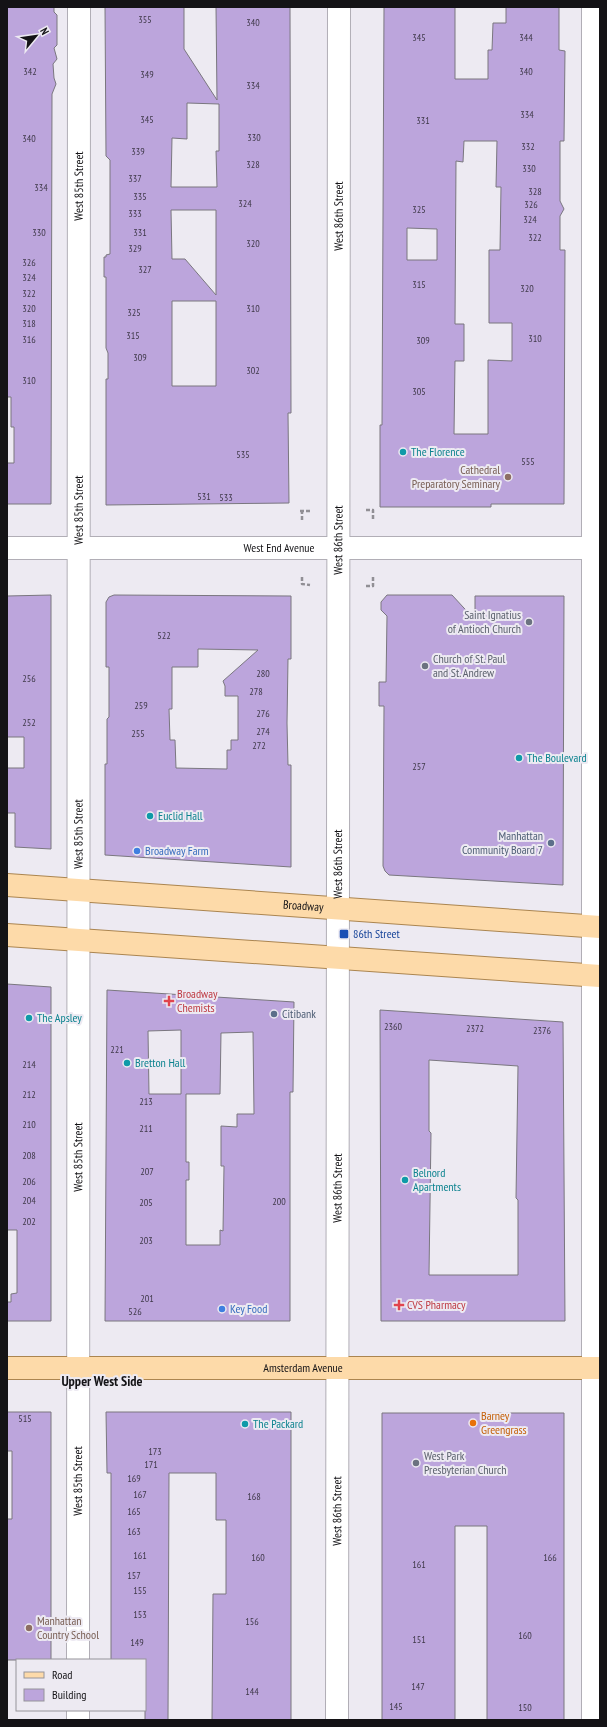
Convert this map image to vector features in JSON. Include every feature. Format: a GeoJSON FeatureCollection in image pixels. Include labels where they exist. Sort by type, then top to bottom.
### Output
{"type":"FeatureCollection","features":[{"type":"Feature","properties":{"kind":"main road","name":"Broadway"},"geometry":{"type":"LineString","coordinates":[[7,885],[596,927]]}},
{"type":"Feature","properties":{"kind":"main road"},"geometry":{"type":"LineString","coordinates":[[7,935],[596,976]]}},
{"type":"Feature","properties":{"kind":"main road","name":"Amsterdam Avenue"},"geometry":{"type":"LineString","coordinates":[[7,1368],[596,1368]]}},
{"type":"Feature","properties":{"kind":"street","name":"West 85th Street"},"geometry":{"type":"LineString","coordinates":[[78,1659],[79,7]]}},
{"type":"Feature","properties":{"kind":"street","name":"West 86th Street"},"geometry":{"type":"LineString","coordinates":[[338,1720],[337,1368],[339,7]]}},
{"type":"Feature","properties":{"kind":"street"},"geometry":{"type":"LineString","coordinates":[[592,1720],[596,1368],[596,548],[593,7]]}},
{"type":"Feature","properties":{"kind":"street","name":"West End Avenue"},"geometry":{"type":"LineString","coordinates":[[7,548],[596,548]]}},
{"type":"Feature","properties":{"kind":"path"},"geometry":{"type":"LineString","coordinates":[[366,510],[373,510],[374,520]]}},
{"type":"Feature","properties":{"kind":"path"},"geometry":{"type":"LineString","coordinates":[[302,520],[301,511],[311,511]]}},
{"type":"Feature","properties":{"kind":"path"},"geometry":{"type":"LineString","coordinates":[[366,586],[373,586],[373,576]]}},
{"type":"Feature","properties":{"kind":"path"},"geometry":{"type":"LineString","coordinates":[[302,577],[302,584],[310,585]]}},
{"type":"Feature","properties":{"kind":"building"},"geometry":{"type":"Polygon","coordinates":[[[7,7],[54,7],[54,12],[57,15],[57,45],[54,48],[57,59],[53,64],[56,84],[52,94],[51,504],[7,504],[7,463],[14,463],[14,427],[11,427],[11,397],[7,397],[7,7]]]}},
{"type":"Feature","properties":{"kind":"building"},"geometry":{"type":"Polygon","coordinates":[[[105,7],[184,7],[184,49],[217,100],[216,7],[290,7],[291,413],[288,413],[289,503],[106,505],[106,379],[108,379],[108,353],[106,348],[106,277],[104,277],[104,257],[110,254],[110,160],[106,156],[105,7]],[[187,103],[187,139],[172,138],[171,187],[217,187],[216,151],[219,151],[219,104],[187,103]],[[171,210],[172,259],[185,259],[216,295],[216,210],[171,210]],[[172,301],[172,386],[216,386],[216,301],[172,301]]]}},
{"type":"Feature","properties":{"kind":"building"},"geometry":{"type":"Polygon","coordinates":[[[384,7],[455,7],[455,79],[488,79],[488,50],[492,50],[493,23],[506,23],[506,7],[559,7],[559,50],[565,51],[564,141],[560,141],[560,201],[564,209],[560,216],[560,250],[565,250],[564,504],[491,504],[491,507],[380,507],[380,425],[382,425],[384,7]],[[464,141],[463,162],[456,161],[455,324],[464,324],[464,361],[455,361],[454,434],[488,434],[488,360],[512,361],[512,323],[489,323],[489,250],[500,250],[501,187],[496,187],[497,141],[464,141]],[[407,228],[407,260],[437,260],[437,229],[407,228]]]}},
{"type":"Feature","properties":{"kind":"building"},"geometry":{"type":"Polygon","coordinates":[[[51,595],[51,849],[15,847],[15,813],[7,813],[7,768],[24,768],[24,737],[7,737],[7,596],[51,595]]]}},
{"type":"Feature","properties":{"kind":"building"},"geometry":{"type":"Polygon","coordinates":[[[114,595],[291,596],[291,659],[288,659],[287,723],[288,765],[291,765],[291,867],[105,855],[105,764],[107,764],[107,719],[109,717],[109,667],[106,667],[106,602],[109,597],[114,595]],[[198,649],[198,667],[172,667],[172,709],[169,709],[170,740],[175,740],[176,768],[227,769],[227,750],[231,750],[231,740],[238,740],[238,696],[225,696],[225,686],[223,681],[258,650],[198,649]]]}},
{"type":"Feature","properties":{"kind":"building"},"geometry":{"type":"Polygon","coordinates":[[[387,595],[452,595],[475,620],[475,596],[564,596],[563,885],[389,875],[385,871],[383,866],[384,706],[379,706],[379,682],[386,682],[387,616],[381,610],[381,602],[387,595]]]}},
{"type":"Feature","properties":{"kind":"building"},"geometry":{"type":"Polygon","coordinates":[[[7,984],[51,987],[51,1321],[7,1321],[7,1302],[11,1302],[11,1294],[17,1293],[17,1230],[7,1230],[7,984]]]}},
{"type":"Feature","properties":{"kind":"building"},"geometry":{"type":"Polygon","coordinates":[[[107,990],[294,1002],[293,1092],[290,1092],[290,1321],[105,1321],[107,990]],[[181,1030],[148,1031],[149,1094],[181,1094],[181,1030]],[[253,1032],[221,1033],[220,1094],[186,1094],[186,1162],[189,1162],[189,1180],[186,1180],[186,1245],[220,1245],[220,1230],[223,1231],[224,1166],[221,1166],[221,1126],[237,1127],[237,1114],[254,1114],[253,1032]]]}},
{"type":"Feature","properties":{"kind":"building","name":"Belnord Apartments"},"geometry":{"type":"Polygon","coordinates":[[[380,1010],[563,1022],[565,1321],[381,1321],[380,1010]],[[429,1060],[429,1131],[431,1133],[429,1275],[518,1275],[518,1200],[516,1198],[518,1066],[429,1060]]]}},
{"type":"Feature","properties":{"kind":"building"},"geometry":{"type":"Polygon","coordinates":[[[7,1412],[51,1412],[51,1659],[7,1660],[7,1519],[12,1519],[12,1451],[7,1451],[7,1412]]]}},
{"type":"Feature","properties":{"kind":"building"},"geometry":{"type":"Polygon","coordinates":[[[106,1412],[291,1412],[291,1720],[212,1720],[213,1594],[226,1594],[226,1520],[216,1520],[216,1473],[169,1473],[168,1720],[145,1720],[146,1659],[111,1659],[111,1473],[107,1473],[106,1412]]]}},
{"type":"Feature","properties":{"kind":"building"},"geometry":{"type":"Polygon","coordinates":[[[382,1413],[564,1413],[564,1720],[487,1720],[487,1526],[455,1526],[455,1720],[382,1720],[382,1413]]]}},
{"type":"Feature","properties":{"kind":"place","name":"The Florence"},"geometry":{"type":"Point","coordinates":[403,452]}},
{"type":"Feature","properties":{"kind":"place","name":"Cathedral Preparatory Seminary"},"geometry":{"type":"Point","coordinates":[508,477]}},
{"type":"Feature","properties":{"kind":"place","name":"Saint Ignatius of Antioch Church"},"geometry":{"type":"Point","coordinates":[529,622]}},
{"type":"Feature","properties":{"kind":"place","name":"Church of St. Paul and St. Andrew"},"geometry":{"type":"Point","coordinates":[425,666]}},
{"type":"Feature","properties":{"kind":"place","name":"The Boulevard"},"geometry":{"type":"Point","coordinates":[519,758]}},
{"type":"Feature","properties":{"kind":"place","name":"Euclid Hall"},"geometry":{"type":"Point","coordinates":[150,816]}},
{"type":"Feature","properties":{"kind":"place","name":"Manhattan Community Board 7"},"geometry":{"type":"Point","coordinates":[551,843]}},
{"type":"Feature","properties":{"kind":"place","name":"Broadway Farm"},"geometry":{"type":"Point","coordinates":[137,851]}},
{"type":"Feature","properties":{"kind":"place","name":"86th Street"},"geometry":{"type":"Point","coordinates":[344,934]}},
{"type":"Feature","properties":{"kind":"place","name":"Broadway Chemists"},"geometry":{"type":"Point","coordinates":[169,1001]}},
{"type":"Feature","properties":{"kind":"place","name":"Citibank"},"geometry":{"type":"Point","coordinates":[274,1014]}},
{"type":"Feature","properties":{"kind":"place","name":"The Apsley"},"geometry":{"type":"Point","coordinates":[29,1018]}},
{"type":"Feature","properties":{"kind":"place","name":"Bretton Hall"},"geometry":{"type":"Point","coordinates":[127,1063]}},
{"type":"Feature","properties":{"kind":"place","name":"Belnord Apartments"},"geometry":{"type":"Point","coordinates":[405,1180]}},
{"type":"Feature","properties":{"kind":"place","name":"CVS Pharmacy"},"geometry":{"type":"Point","coordinates":[399,1305]}},
{"type":"Feature","properties":{"kind":"place","name":"Key Food"},"geometry":{"type":"Point","coordinates":[222,1309]}},
{"type":"Feature","properties":{"kind":"place","name":"Barney Greengrass"},"geometry":{"type":"Point","coordinates":[473,1423]}},
{"type":"Feature","properties":{"kind":"place","name":"The Packard"},"geometry":{"type":"Point","coordinates":[245,1424]}},
{"type":"Feature","properties":{"kind":"place","name":"West Park Presbyterian Church"},"geometry":{"type":"Point","coordinates":[416,1463]}},
{"type":"Feature","properties":{"kind":"place","name":"Manhattan Country School"},"geometry":{"type":"Point","coordinates":[29,1628]}},
{"type":"Feature","properties":{"kind":"district","name":"Upper West Side"},"geometry":{"type":"Point","coordinates":[102,1381]}}]}
